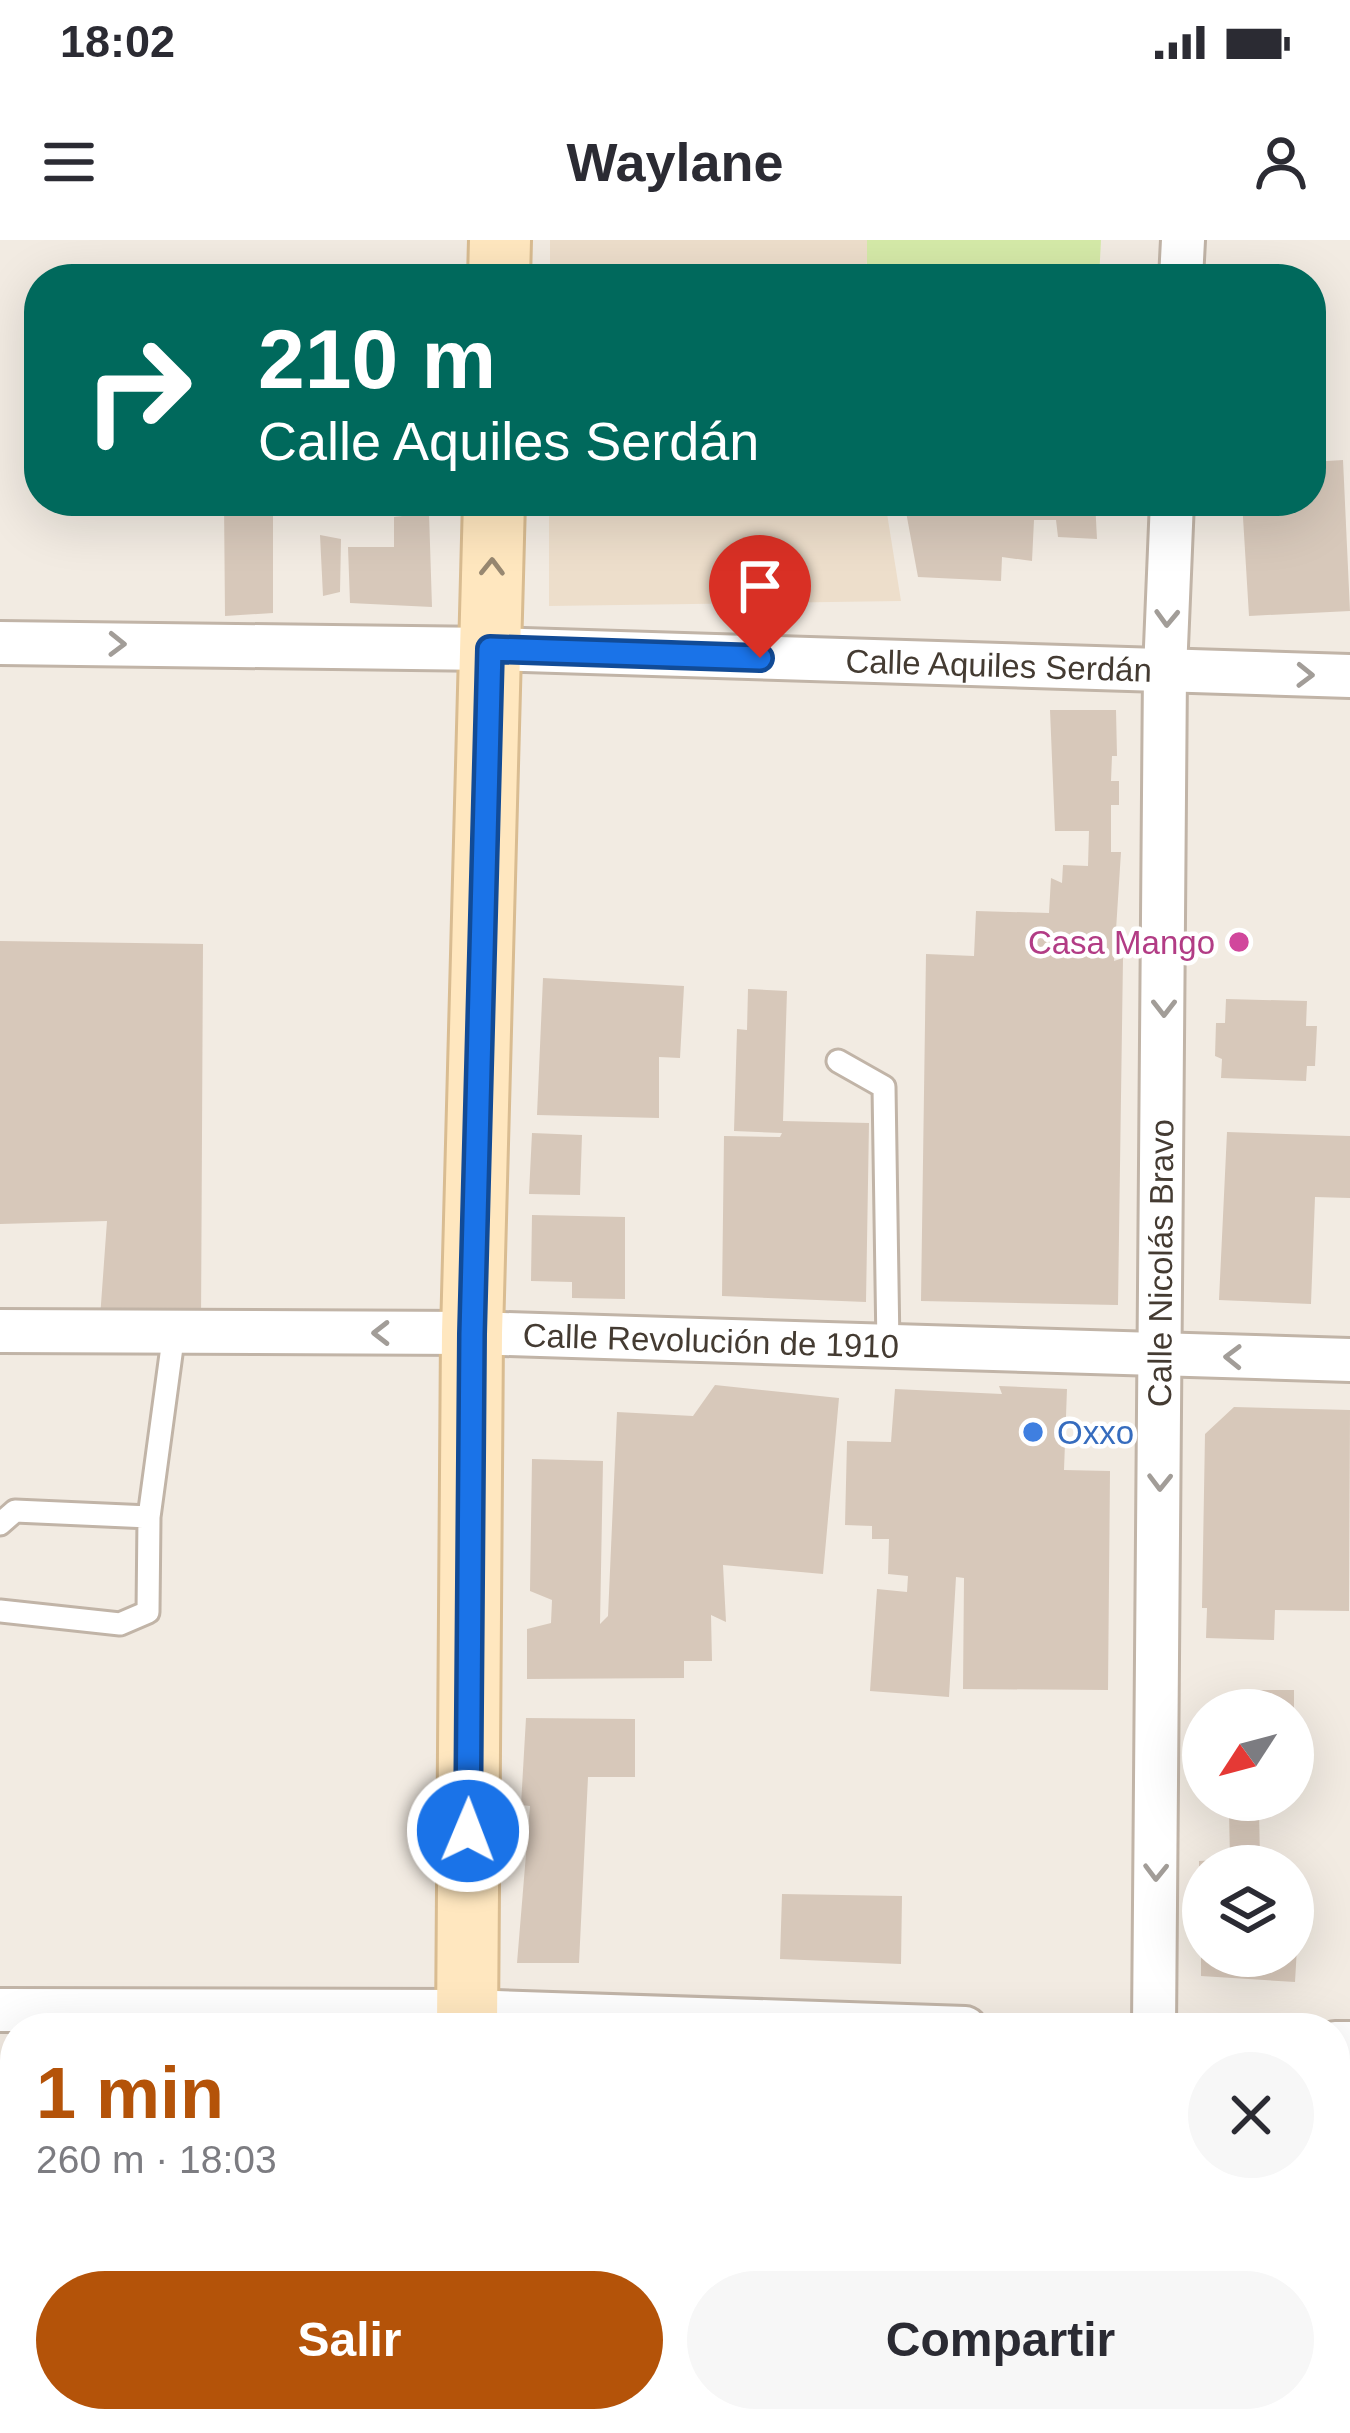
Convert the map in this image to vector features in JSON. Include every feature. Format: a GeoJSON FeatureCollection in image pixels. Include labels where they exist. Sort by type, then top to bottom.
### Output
{"type":"FeatureCollection","features":[{"type":"Feature","properties":{"kind":"street"},"geometry":{"type":"LineString","coordinates":[[467,2013],[472,1334],[494,516]]}},
{"type":"Feature","properties":{"kind":"street","name":"Calle Nicolás Bravo"},"geometry":{"type":"LineString","coordinates":[[1154,2013],[1165,671],[1171,516]]}},
{"type":"Feature","properties":{"kind":"street","name":"Calle Aquiles Serdán"},"geometry":{"type":"LineString","coordinates":[[0,643],[490,649],[1350,676]]}},
{"type":"Feature","properties":{"kind":"street","name":"Calle Revolución de 1910"},"geometry":{"type":"LineString","coordinates":[[0,1331],[472,1334],[1350,1360]]}},
{"type":"Feature","properties":{"kind":"street"},"geometry":{"type":"LineString","coordinates":[[0,2010],[140,2013]]}},
{"type":"Feature","properties":{"kind":"lane"},"geometry":{"type":"LineString","coordinates":[[838,1061],[884,1088],[888,1347]]}},
{"type":"Feature","properties":{"kind":"lane"},"geometry":{"type":"LineString","coordinates":[[0,1611],[119,1624],[136,1621],[148,1612],[149,1517],[174,1331]]}},
{"type":"Feature","properties":{"kind":"lane"},"geometry":{"type":"LineString","coordinates":[[0,1524],[15,1510],[149,1517]]}},
{"type":"Feature","properties":{"kind":"shaded area"},"geometry":{"type":"Polygon","coordinates":[[[550,240],[868,240],[867,264],[550,264],[550,240]]]}},
{"type":"Feature","properties":{"kind":"shaded area"},"geometry":{"type":"Polygon","coordinates":[[[549,516],[887,516],[901,601],[549,606],[549,516]]]}},
{"type":"Feature","properties":{"kind":"green space"},"geometry":{"type":"Polygon","coordinates":[[[867,240],[1101,240],[1100,264],[867,264],[867,240]]]}},
{"type":"Feature","properties":{"kind":"building"},"geometry":{"type":"Polygon","coordinates":[[[1343,460],[1350,611],[1249,616],[1243,516],[1326,516],[1326,461],[1343,460]]]}},
{"type":"Feature","properties":{"kind":"building"},"geometry":{"type":"Polygon","coordinates":[[[224,516],[273,516],[273,613],[225,616],[224,516]]]}},
{"type":"Feature","properties":{"kind":"building"},"geometry":{"type":"Polygon","coordinates":[[[429,516],[432,607],[350,603],[348,547],[394,547],[394,517],[429,516]]]}},
{"type":"Feature","properties":{"kind":"building"},"geometry":{"type":"Polygon","coordinates":[[[907,516],[1096,516],[1097,539],[1058,537],[1056,520],[1034,520],[1032,561],[1002,557],[1001,581],[918,577],[907,516]]]}},
{"type":"Feature","properties":{"kind":"building"},"geometry":{"type":"Polygon","coordinates":[[[320,535],[341,539],[340,592],[323,596],[320,535]]]}},
{"type":"Feature","properties":{"kind":"building"},"geometry":{"type":"Polygon","coordinates":[[[1050,710],[1116,710],[1117,756],[1112,756],[1111,781],[1119,781],[1119,805],[1111,805],[1111,852],[1121,852],[1114,961],[1123,958],[1118,1305],[921,1301],[926,954],[974,956],[976,911],[1049,913],[1051,878],[1062,883],[1063,865],[1088,866],[1089,831],[1055,831],[1050,710]]]}},
{"type":"Feature","properties":{"kind":"building"},"geometry":{"type":"Polygon","coordinates":[[[0,941],[203,944],[201,1325],[100,1318],[107,1221],[0,1224],[0,941]]]}},
{"type":"Feature","properties":{"kind":"building"},"geometry":{"type":"Polygon","coordinates":[[[543,978],[684,986],[680,1058],[659,1057],[659,1118],[537,1115],[543,978]]]}},
{"type":"Feature","properties":{"kind":"building"},"geometry":{"type":"Polygon","coordinates":[[[748,989],[787,991],[783,1121],[869,1123],[866,1302],[722,1296],[724,1136],[780,1137],[782,1133],[734,1131],[737,1029],[747,1030],[748,989]]]}},
{"type":"Feature","properties":{"kind":"building"},"geometry":{"type":"Polygon","coordinates":[[[1226,999],[1307,1001],[1306,1026],[1317,1026],[1315,1066],[1307,1066],[1306,1081],[1221,1078],[1222,1059],[1215,1056],[1216,1023],[1225,1023],[1226,999]]]}},
{"type":"Feature","properties":{"kind":"building"},"geometry":{"type":"Polygon","coordinates":[[[1227,1132],[1350,1136],[1350,1198],[1315,1197],[1311,1304],[1219,1300],[1227,1132]]]}},
{"type":"Feature","properties":{"kind":"building"},"geometry":{"type":"Polygon","coordinates":[[[532,1133],[582,1135],[580,1195],[529,1194],[532,1133]]]}},
{"type":"Feature","properties":{"kind":"building"},"geometry":{"type":"Polygon","coordinates":[[[532,1215],[625,1217],[625,1299],[572,1298],[572,1282],[531,1281],[532,1215]]]}},
{"type":"Feature","properties":{"kind":"building"},"geometry":{"type":"Polygon","coordinates":[[[715,1385],[839,1398],[823,1574],[723,1565],[726,1622],[711,1615],[712,1661],[684,1661],[684,1678],[527,1679],[527,1629],[551,1623],[552,1600],[530,1591],[532,1459],[603,1461],[600,1624],[608,1616],[617,1412],[693,1416],[715,1385]]]}},
{"type":"Feature","properties":{"kind":"building"},"geometry":{"type":"Polygon","coordinates":[[[999,1386],[1067,1389],[1064,1470],[1110,1471],[1108,1690],[963,1689],[964,1578],[956,1577],[949,1697],[870,1691],[877,1589],[907,1592],[908,1576],[888,1574],[889,1539],[872,1539],[872,1526],[845,1525],[847,1441],[891,1442],[895,1389],[1002,1394],[999,1386]]]}},
{"type":"Feature","properties":{"kind":"building"},"geometry":{"type":"Polygon","coordinates":[[[1234,1407],[1350,1410],[1349,1611],[1275,1610],[1274,1640],[1206,1638],[1207,1608],[1202,1608],[1205,1434],[1234,1407]]]}},
{"type":"Feature","properties":{"kind":"building"},"geometry":{"type":"Polygon","coordinates":[[[526,1718],[635,1719],[635,1777],[588,1777],[579,1963],[517,1963],[530,1806],[521,1805],[526,1718]]]}},
{"type":"Feature","properties":{"kind":"building"},"geometry":{"type":"Polygon","coordinates":[[[1229,1821],[1259,1821],[1260,1845],[1230,1845],[1229,1821]]]}},
{"type":"Feature","properties":{"kind":"building"},"geometry":{"type":"Polygon","coordinates":[[[782,1894],[902,1896],[901,1964],[780,1959],[782,1894]]]}},
{"type":"Feature","properties":{"kind":"building"},"geometry":{"type":"Polygon","coordinates":[[[1217,1977],[1295,1977],[1295,1982],[1217,1977]]]}},
{"type":"Feature","properties":{"kind":"place","name":"Casa Mango"},"geometry":{"type":"Point","coordinates":[1239,942]}},
{"type":"Feature","properties":{"kind":"place","name":"Oxxo"},"geometry":{"type":"Point","coordinates":[1033,1432]}},
{"type":"Feature","properties":{"kind":"route"},"geometry":{"type":"LineString","coordinates":[[468,1831],[472,1334],[490,649],[760,658]]}}]}
